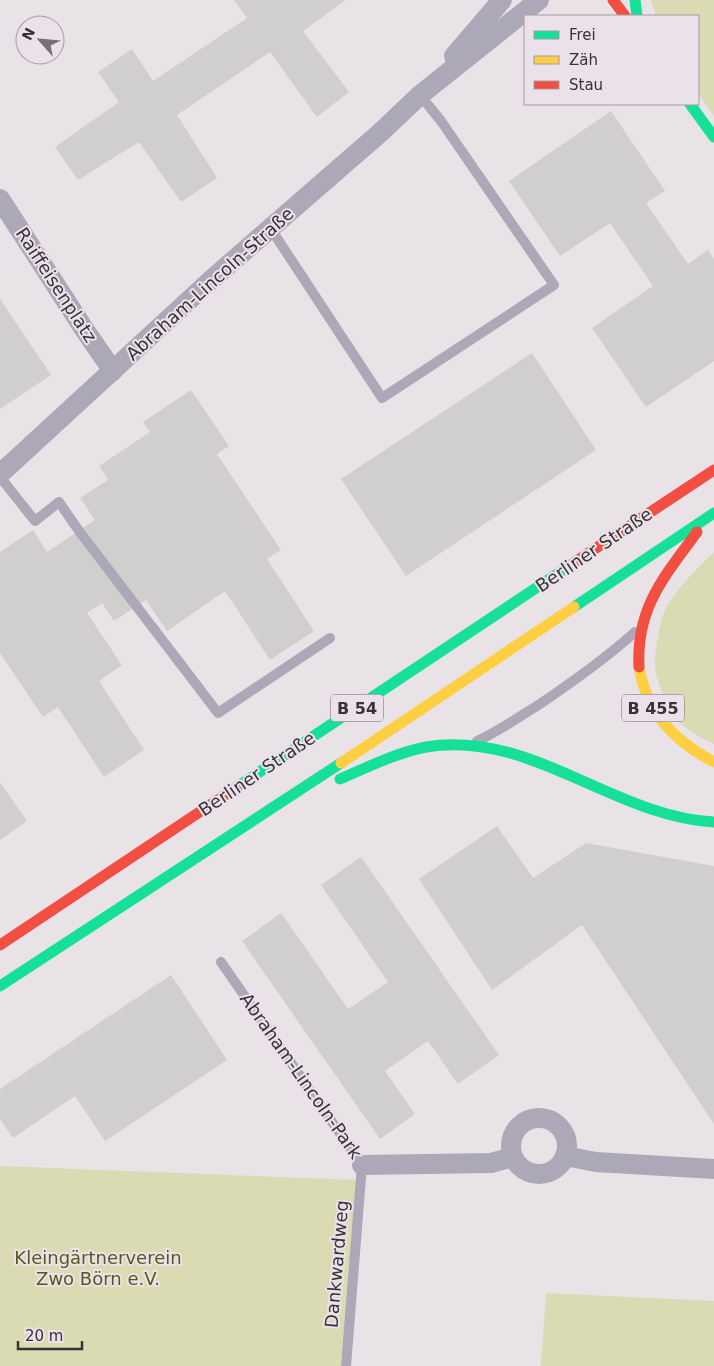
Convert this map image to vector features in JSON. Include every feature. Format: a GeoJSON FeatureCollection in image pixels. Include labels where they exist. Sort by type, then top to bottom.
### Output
{"type":"FeatureCollection","features":[{"type":"Feature","properties":{"kind":"main road"},"geometry":{"type":"LineString","coordinates":[[612,0],[624,15]]}},
{"type":"Feature","properties":{"kind":"main road"},"geometry":{"type":"LineString","coordinates":[[635,0],[637,15]]}},
{"type":"Feature","properties":{"kind":"main road"},"geometry":{"type":"LineString","coordinates":[[691,105],[714,137]]}},
{"type":"Feature","properties":{"kind":"main road","name":"Berliner Straße"},"geometry":{"type":"LineString","coordinates":[[0,945],[714,470]]}},
{"type":"Feature","properties":{"kind":"main road","name":"B 455"},"geometry":{"type":"LineString","coordinates":[[711,515],[666,575],[650,602],[641,627],[638,661],[643,685],[650,702],[662,722],[678,740],[701,756],[714,762]]}},
{"type":"Feature","properties":{"kind":"main road","name":"B 54"},"geometry":{"type":"LineString","coordinates":[[268,812],[711,515]]}},
{"type":"Feature","properties":{"kind":"main road"},"geometry":{"type":"LineString","coordinates":[[268,812],[386,759],[428,747],[467,746],[496,749],[526,758],[656,813],[686,820],[714,822]]}},
{"type":"Feature","properties":{"kind":"main road","name":"Berliner Straße"},"geometry":{"type":"LineString","coordinates":[[0,986],[268,812]]}},
{"type":"Feature","properties":{"kind":"street","name":"Abraham-Lincoln-Straße"},"geometry":{"type":"LineString","coordinates":[[0,475],[211,280],[382,132],[420,95],[502,0]]}},
{"type":"Feature","properties":{"kind":"street","name":"Abraham-Lincoln-Straße"},"geometry":{"type":"LineString","coordinates":[[420,95],[539,0]]}},
{"type":"Feature","properties":{"kind":"street","name":"Raiffeisenplatz"},"geometry":{"type":"LineString","coordinates":[[0,199],[113,371]]}},
{"type":"Feature","properties":{"kind":"street"},"geometry":{"type":"LineString","coordinates":[[529,1119],[547,1119],[555,1123],[562,1130],[566,1138],[565,1156],[553,1170],[544,1174],[526,1171],[513,1158],[511,1149],[515,1131],[529,1119]]}},
{"type":"Feature","properties":{"kind":"street"},"geometry":{"type":"LineString","coordinates":[[565,1156],[596,1162],[714,1169]]}},
{"type":"Feature","properties":{"kind":"street","name":"Abraham-Lincoln-Park"},"geometry":{"type":"LineString","coordinates":[[362,1165],[491,1162],[513,1158]]}},
{"type":"Feature","properties":{"kind":"lane"},"geometry":{"type":"LineString","coordinates":[[271,229],[382,398],[554,285],[441,121],[420,95]]}},
{"type":"Feature","properties":{"kind":"lane"},"geometry":{"type":"LineString","coordinates":[[0,475],[35,520],[59,502],[218,713],[330,638]]}},
{"type":"Feature","properties":{"kind":"lane"},"geometry":{"type":"LineString","coordinates":[[467,746],[497,731],[556,693],[609,655],[641,627]]}},
{"type":"Feature","properties":{"kind":"lane","name":"Abraham-Lincoln-Park"},"geometry":{"type":"LineString","coordinates":[[221,962],[362,1165]]}},
{"type":"Feature","properties":{"kind":"lane","name":"Dankwardweg"},"geometry":{"type":"LineString","coordinates":[[346,1366],[362,1165]]}},
{"type":"Feature","properties":{"kind":"green space"},"geometry":{"type":"Polygon","coordinates":[[[651,0],[714,0],[714,116],[699,94],[699,15],[656,15],[651,0]]]}},
{"type":"Feature","properties":{"kind":"green space"},"geometry":{"type":"Polygon","coordinates":[[[714,552],[714,744],[696,735],[671,713],[666,704],[655,670],[655,661],[659,629],[665,610],[681,586],[714,552]]]}},
{"type":"Feature","properties":{"kind":"green space","name":"Kleingärtnerverein Zwo Börn e.V."},"geometry":{"type":"Polygon","coordinates":[[[0,1166],[358,1180],[341,1366],[0,1366],[0,1166]]]}},
{"type":"Feature","properties":{"kind":"green space"},"geometry":{"type":"Polygon","coordinates":[[[546,1293],[714,1301],[714,1366],[541,1366],[546,1293]]]}},
{"type":"Feature","properties":{"kind":"building"},"geometry":{"type":"Polygon","coordinates":[[[234,0],[346,0],[303,31],[349,92],[317,117],[270,52],[177,115],[217,178],[181,202],[139,142],[78,180],[55,147],[119,102],[98,72],[132,49],[153,81],[247,18],[234,0]]]}},
{"type":"Feature","properties":{"kind":"building"},"geometry":{"type":"Polygon","coordinates":[[[611,111],[665,191],[646,203],[688,264],[708,250],[714,259],[714,361],[646,407],[592,328],[653,286],[610,223],[560,256],[509,181],[611,111]]]}},
{"type":"Feature","properties":{"kind":"building"},"geometry":{"type":"Polygon","coordinates":[[[0,299],[51,375],[0,409],[0,299]]]}},
{"type":"Feature","properties":{"kind":"building"},"geometry":{"type":"Polygon","coordinates":[[[532,353],[596,450],[406,576],[341,479],[532,353]]]}},
{"type":"Feature","properties":{"kind":"building"},"geometry":{"type":"Polygon","coordinates":[[[191,390],[229,446],[217,454],[281,550],[267,559],[314,631],[270,660],[225,591],[167,631],[146,600],[114,621],[102,603],[87,613],[122,665],[99,681],[144,750],[104,777],[58,707],[43,717],[0,653],[0,552],[33,530],[47,552],[95,520],[80,498],[108,480],[99,466],[150,432],[143,422],[191,390]]]}},
{"type":"Feature","properties":{"kind":"building"},"geometry":{"type":"Polygon","coordinates":[[[0,782],[27,821],[0,840],[0,782]]]}},
{"type":"Feature","properties":{"kind":"building"},"geometry":{"type":"Polygon","coordinates":[[[497,826],[533,878],[586,843],[714,866],[714,1124],[582,925],[492,990],[419,879],[497,826]]]}},
{"type":"Feature","properties":{"kind":"building"},"geometry":{"type":"Polygon","coordinates":[[[361,857],[499,1055],[458,1084],[428,1041],[385,1071],[415,1114],[380,1139],[242,941],[281,913],[348,1009],[388,982],[321,885],[361,857]]]}},
{"type":"Feature","properties":{"kind":"building"},"geometry":{"type":"Polygon","coordinates":[[[171,975],[227,1060],[105,1141],[75,1096],[13,1138],[0,1119],[0,1089],[171,975]]]}},
{"type":"Feature","properties":{"kind":"traffic: fast"},"geometry":{"type":"LineString","coordinates":[[635,0],[637,15]]}},
{"type":"Feature","properties":{"kind":"traffic: fast"},"geometry":{"type":"LineString","coordinates":[[691,105],[714,137]]}},
{"type":"Feature","properties":{"kind":"traffic: fast"},"geometry":{"type":"LineString","coordinates":[[574,607],[714,513]]}},
{"type":"Feature","properties":{"kind":"traffic: fast"},"geometry":{"type":"LineString","coordinates":[[237,787],[569,566]]}},
{"type":"Feature","properties":{"kind":"traffic: fast"},"geometry":{"type":"LineString","coordinates":[[340,779],[404,753],[426,747],[464,745],[500,750],[536,762],[641,806],[677,817],[714,822]]}},
{"type":"Feature","properties":{"kind":"traffic: fast"},"geometry":{"type":"LineString","coordinates":[[0,986],[341,763]]}},
{"type":"Feature","properties":{"kind":"traffic: slow"},"geometry":{"type":"LineString","coordinates":[[341,763],[574,607]]}},
{"type":"Feature","properties":{"kind":"traffic: slow"},"geometry":{"type":"LineString","coordinates":[[639,667],[648,698],[664,724],[687,745],[714,762]]}},
{"type":"Feature","properties":{"kind":"traffic: jam"},"geometry":{"type":"LineString","coordinates":[[613,0],[624,15]]}},
{"type":"Feature","properties":{"kind":"traffic: jam"},"geometry":{"type":"LineString","coordinates":[[569,566],[714,470]]}},
{"type":"Feature","properties":{"kind":"traffic: jam"},"geometry":{"type":"LineString","coordinates":[[639,667],[639,646],[647,610],[663,579],[697,532]]}},
{"type":"Feature","properties":{"kind":"traffic: jam"},"geometry":{"type":"LineString","coordinates":[[0,945],[237,787]]}}]}
